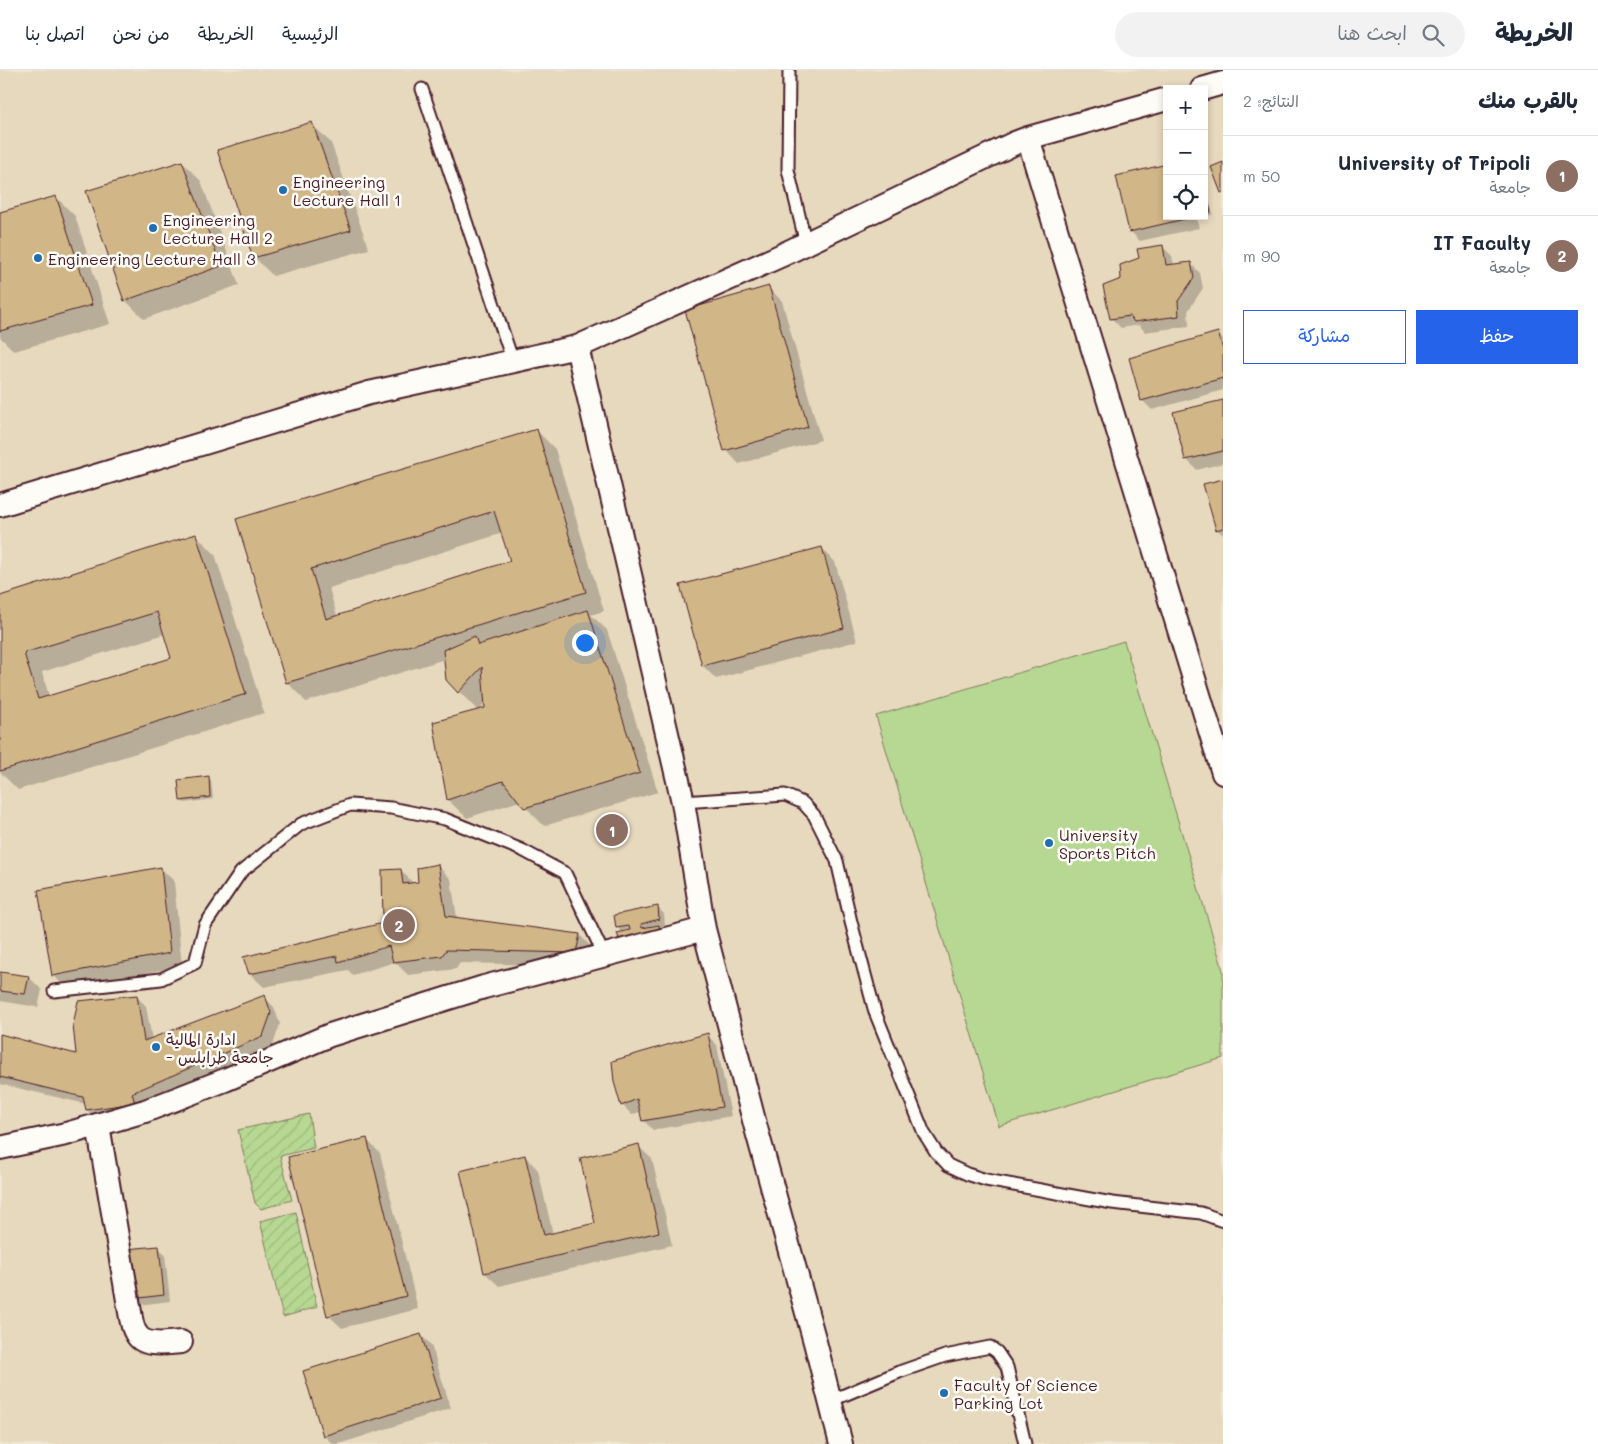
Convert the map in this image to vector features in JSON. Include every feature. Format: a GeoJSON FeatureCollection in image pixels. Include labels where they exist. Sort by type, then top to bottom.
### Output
{"type":"FeatureCollection","features":[{"type":"Feature","properties":{"kind":"street"},"geometry":{"type":"LineString","coordinates":[[0,505],[369,393],[577,348],[806,244],[1028,138],[1163,100]]}},
{"type":"Feature","properties":{"kind":"street"},"geometry":{"type":"LineString","coordinates":[[1028,138],[1223,773]]}},
{"type":"Feature","properties":{"kind":"street"},"geometry":{"type":"LineString","coordinates":[[577,348],[682,802],[704,929],[841,1444]]}},
{"type":"Feature","properties":{"kind":"street"},"geometry":{"type":"LineString","coordinates":[[0,1148],[98,1125],[145,1111],[225,1080],[330,1035],[484,988],[704,929]]}},
{"type":"Feature","properties":{"kind":"street"},"geometry":{"type":"LineString","coordinates":[[98,1125],[131,1318],[136,1335],[150,1342],[181,1342]]}},
{"type":"Feature","properties":{"kind":"lane"},"geometry":{"type":"LineString","coordinates":[[789,70],[788,170],[806,244]]}},
{"type":"Feature","properties":{"kind":"lane"},"geometry":{"type":"LineString","coordinates":[[422,89],[513,362]]}},
{"type":"Feature","properties":{"kind":"lane"},"geometry":{"type":"LineString","coordinates":[[682,802],[785,795],[803,803],[814,815],[837,860],[850,922],[875,1012],[924,1133],[936,1152],[948,1164],[967,1174],[986,1180],[1112,1203],[1200,1213],[1223,1221]]}},
{"type":"Feature","properties":{"kind":"lane"},"geometry":{"type":"LineString","coordinates":[[54,991],[161,979],[195,963],[204,925],[241,872],[301,824],[350,805],[391,808],[445,820],[522,850],[564,873],[604,956]]}},
{"type":"Feature","properties":{"kind":"lane"},"geometry":{"type":"LineString","coordinates":[[830,1401],[899,1372],[945,1356],[990,1347],[997,1352],[1007,1367],[1026,1444]]}},
{"type":"Feature","properties":{"kind":"shaded area"},"geometry":{"type":"Polygon","coordinates":[[[0,70],[1223,70],[1223,1444],[0,1444],[0,70]]]}},
{"type":"Feature","properties":{"kind":"green space","name":"University Sports Pitch"},"geometry":{"type":"Polygon","coordinates":[[[1124,641],[1223,970],[1223,1058],[999,1126],[876,716],[1124,641]]]}},
{"type":"Feature","properties":{"kind":"green space"},"geometry":{"type":"Polygon","coordinates":[[[309,1114],[314,1148],[280,1156],[292,1200],[261,1209],[255,1203],[238,1130],[309,1114]]]}},
{"type":"Feature","properties":{"kind":"green space"},"geometry":{"type":"Polygon","coordinates":[[[296,1212],[317,1307],[283,1317],[260,1221],[296,1212]]]}},
{"type":"Feature","properties":{"kind":"building","name":"Engineering Lecture Hall 1"},"geometry":{"type":"Polygon","coordinates":[[[312,122],[351,230],[253,258],[217,150],[312,122]]]}},
{"type":"Feature","properties":{"kind":"building","name":"Engineering Lecture Hall 2"},"geometry":{"type":"Polygon","coordinates":[[[182,161],[221,266],[124,301],[86,191],[182,161]]]}},
{"type":"Feature","properties":{"kind":"building"},"geometry":{"type":"Polygon","coordinates":[[[1223,162],[1223,192],[1221,193],[1211,167],[1223,162]]]}},
{"type":"Feature","properties":{"kind":"building"},"geometry":{"type":"Polygon","coordinates":[[[1163,165],[1163,220],[1180,220],[1129,232],[1116,176],[1163,165]]]}},
{"type":"Feature","properties":{"kind":"building","name":"Engineering Lecture Hall 3"},"geometry":{"type":"Polygon","coordinates":[[[56,196],[92,305],[0,331],[0,212],[56,196]]]}},
{"type":"Feature","properties":{"kind":"building"},"geometry":{"type":"Polygon","coordinates":[[[1208,201],[1211,212],[1208,212],[1208,201]]]}},
{"type":"Feature","properties":{"kind":"building"},"geometry":{"type":"Polygon","coordinates":[[[1163,245],[1166,265],[1191,262],[1194,278],[1178,301],[1179,316],[1134,322],[1130,316],[1110,319],[1103,286],[1121,279],[1120,265],[1139,258],[1137,249],[1163,245]]]}},
{"type":"Feature","properties":{"kind":"building"},"geometry":{"type":"Polygon","coordinates":[[[769,286],[808,427],[724,451],[685,310],[769,286]]]}},
{"type":"Feature","properties":{"kind":"building"},"geometry":{"type":"Polygon","coordinates":[[[1218,332],[1223,350],[1223,378],[1141,401],[1129,358],[1218,332]]]}},
{"type":"Feature","properties":{"kind":"building"},"geometry":{"type":"Polygon","coordinates":[[[1223,400],[1223,451],[1185,460],[1173,412],[1223,400]]]}},
{"type":"Feature","properties":{"kind":"building"},"geometry":{"type":"Polygon","coordinates":[[[537,429],[586,592],[286,683],[236,519],[537,429]],[[494,511],[311,569],[326,619],[510,561],[494,511]]]}},
{"type":"Feature","properties":{"kind":"building"},"geometry":{"type":"Polygon","coordinates":[[[1223,479],[1223,528],[1216,530],[1203,484],[1223,479]]]}},
{"type":"Feature","properties":{"kind":"building"},"geometry":{"type":"Polygon","coordinates":[[[196,534],[246,694],[0,771],[0,596],[196,534]],[[157,612],[24,653],[38,699],[171,658],[157,612]]]}},
{"type":"Feature","properties":{"kind":"building"},"geometry":{"type":"Polygon","coordinates":[[[822,547],[844,628],[702,666],[680,585],[822,547]]]}},
{"type":"Feature","properties":{"kind":"building"},"geometry":{"type":"Polygon","coordinates":[[[588,610],[640,773],[524,808],[503,781],[447,800],[433,722],[485,708],[482,667],[458,693],[446,680],[443,650],[475,636],[478,645],[588,610]]]}},
{"type":"Feature","properties":{"kind":"building"},"geometry":{"type":"Polygon","coordinates":[[[209,776],[210,797],[180,801],[178,780],[209,776]]]}},
{"type":"Feature","properties":{"kind":"building"},"geometry":{"type":"Polygon","coordinates":[[[438,864],[446,916],[580,934],[576,953],[446,950],[442,956],[393,962],[389,946],[338,962],[337,956],[249,974],[243,957],[383,923],[382,870],[401,869],[403,884],[418,882],[417,868],[438,864]]]}},
{"type":"Feature","properties":{"kind":"building"},"geometry":{"type":"Polygon","coordinates":[[[161,867],[170,953],[52,976],[38,890],[161,867]]]}},
{"type":"Feature","properties":{"kind":"building"},"geometry":{"type":"Polygon","coordinates":[[[658,906],[659,919],[641,924],[642,928],[659,925],[660,936],[621,945],[617,933],[630,930],[629,926],[616,928],[614,915],[658,906]]]}},
{"type":"Feature","properties":{"kind":"building"},"geometry":{"type":"Polygon","coordinates":[[[0,972],[29,976],[25,994],[0,991],[0,972]]]}},
{"type":"Feature","properties":{"kind":"building","name":"ادارة المالية - جامعة طرابلس"},"geometry":{"type":"Polygon","coordinates":[[[137,995],[144,1041],[265,995],[271,1013],[263,1036],[132,1093],[135,1103],[86,1110],[83,1097],[0,1077],[0,1034],[76,1054],[73,1025],[78,1001],[137,995]]]}},
{"type":"Feature","properties":{"kind":"building"},"geometry":{"type":"Polygon","coordinates":[[[708,1033],[722,1107],[642,1121],[637,1099],[621,1106],[614,1082],[612,1061],[708,1033]]]}},
{"type":"Feature","properties":{"kind":"building"},"geometry":{"type":"Polygon","coordinates":[[[367,1138],[406,1296],[327,1316],[288,1157],[367,1138]]]}},
{"type":"Feature","properties":{"kind":"building"},"geometry":{"type":"Polygon","coordinates":[[[639,1144],[659,1232],[484,1273],[460,1171],[525,1155],[544,1235],[595,1223],[580,1158],[639,1144]]]}},
{"type":"Feature","properties":{"kind":"building"},"geometry":{"type":"Polygon","coordinates":[[[159,1246],[164,1295],[131,1299],[126,1249],[159,1246]]]}},
{"type":"Feature","properties":{"kind":"building"},"geometry":{"type":"Polygon","coordinates":[[[421,1334],[441,1398],[323,1436],[303,1371],[421,1334]]]}},
{"type":"Feature","properties":{"kind":"place","name":"Engineering Lecture Hall 1"},"geometry":{"type":"Point","coordinates":[283,190]}},
{"type":"Feature","properties":{"kind":"place","name":"Engineering Lecture Hall 2"},"geometry":{"type":"Point","coordinates":[153,228]}},
{"type":"Feature","properties":{"kind":"place","name":"Engineering Lecture Hall 3"},"geometry":{"type":"Point","coordinates":[38,258]}},
{"type":"Feature","properties":{"kind":"place","name":"University of Tripoli"},"geometry":{"type":"Point","coordinates":[612,830]}},
{"type":"Feature","properties":{"kind":"place","name":"University Sports Pitch"},"geometry":{"type":"Point","coordinates":[1049,843]}},
{"type":"Feature","properties":{"kind":"place","name":"IT Faculty"},"geometry":{"type":"Point","coordinates":[399,925]}},
{"type":"Feature","properties":{"kind":"place","name":"ادارة المالية - جامعة طرابلس"},"geometry":{"type":"Point","coordinates":[156,1047]}},
{"type":"Feature","properties":{"kind":"place","name":"Faculty of Science Parking Lot"},"geometry":{"type":"Point","coordinates":[944,1393]}}]}
